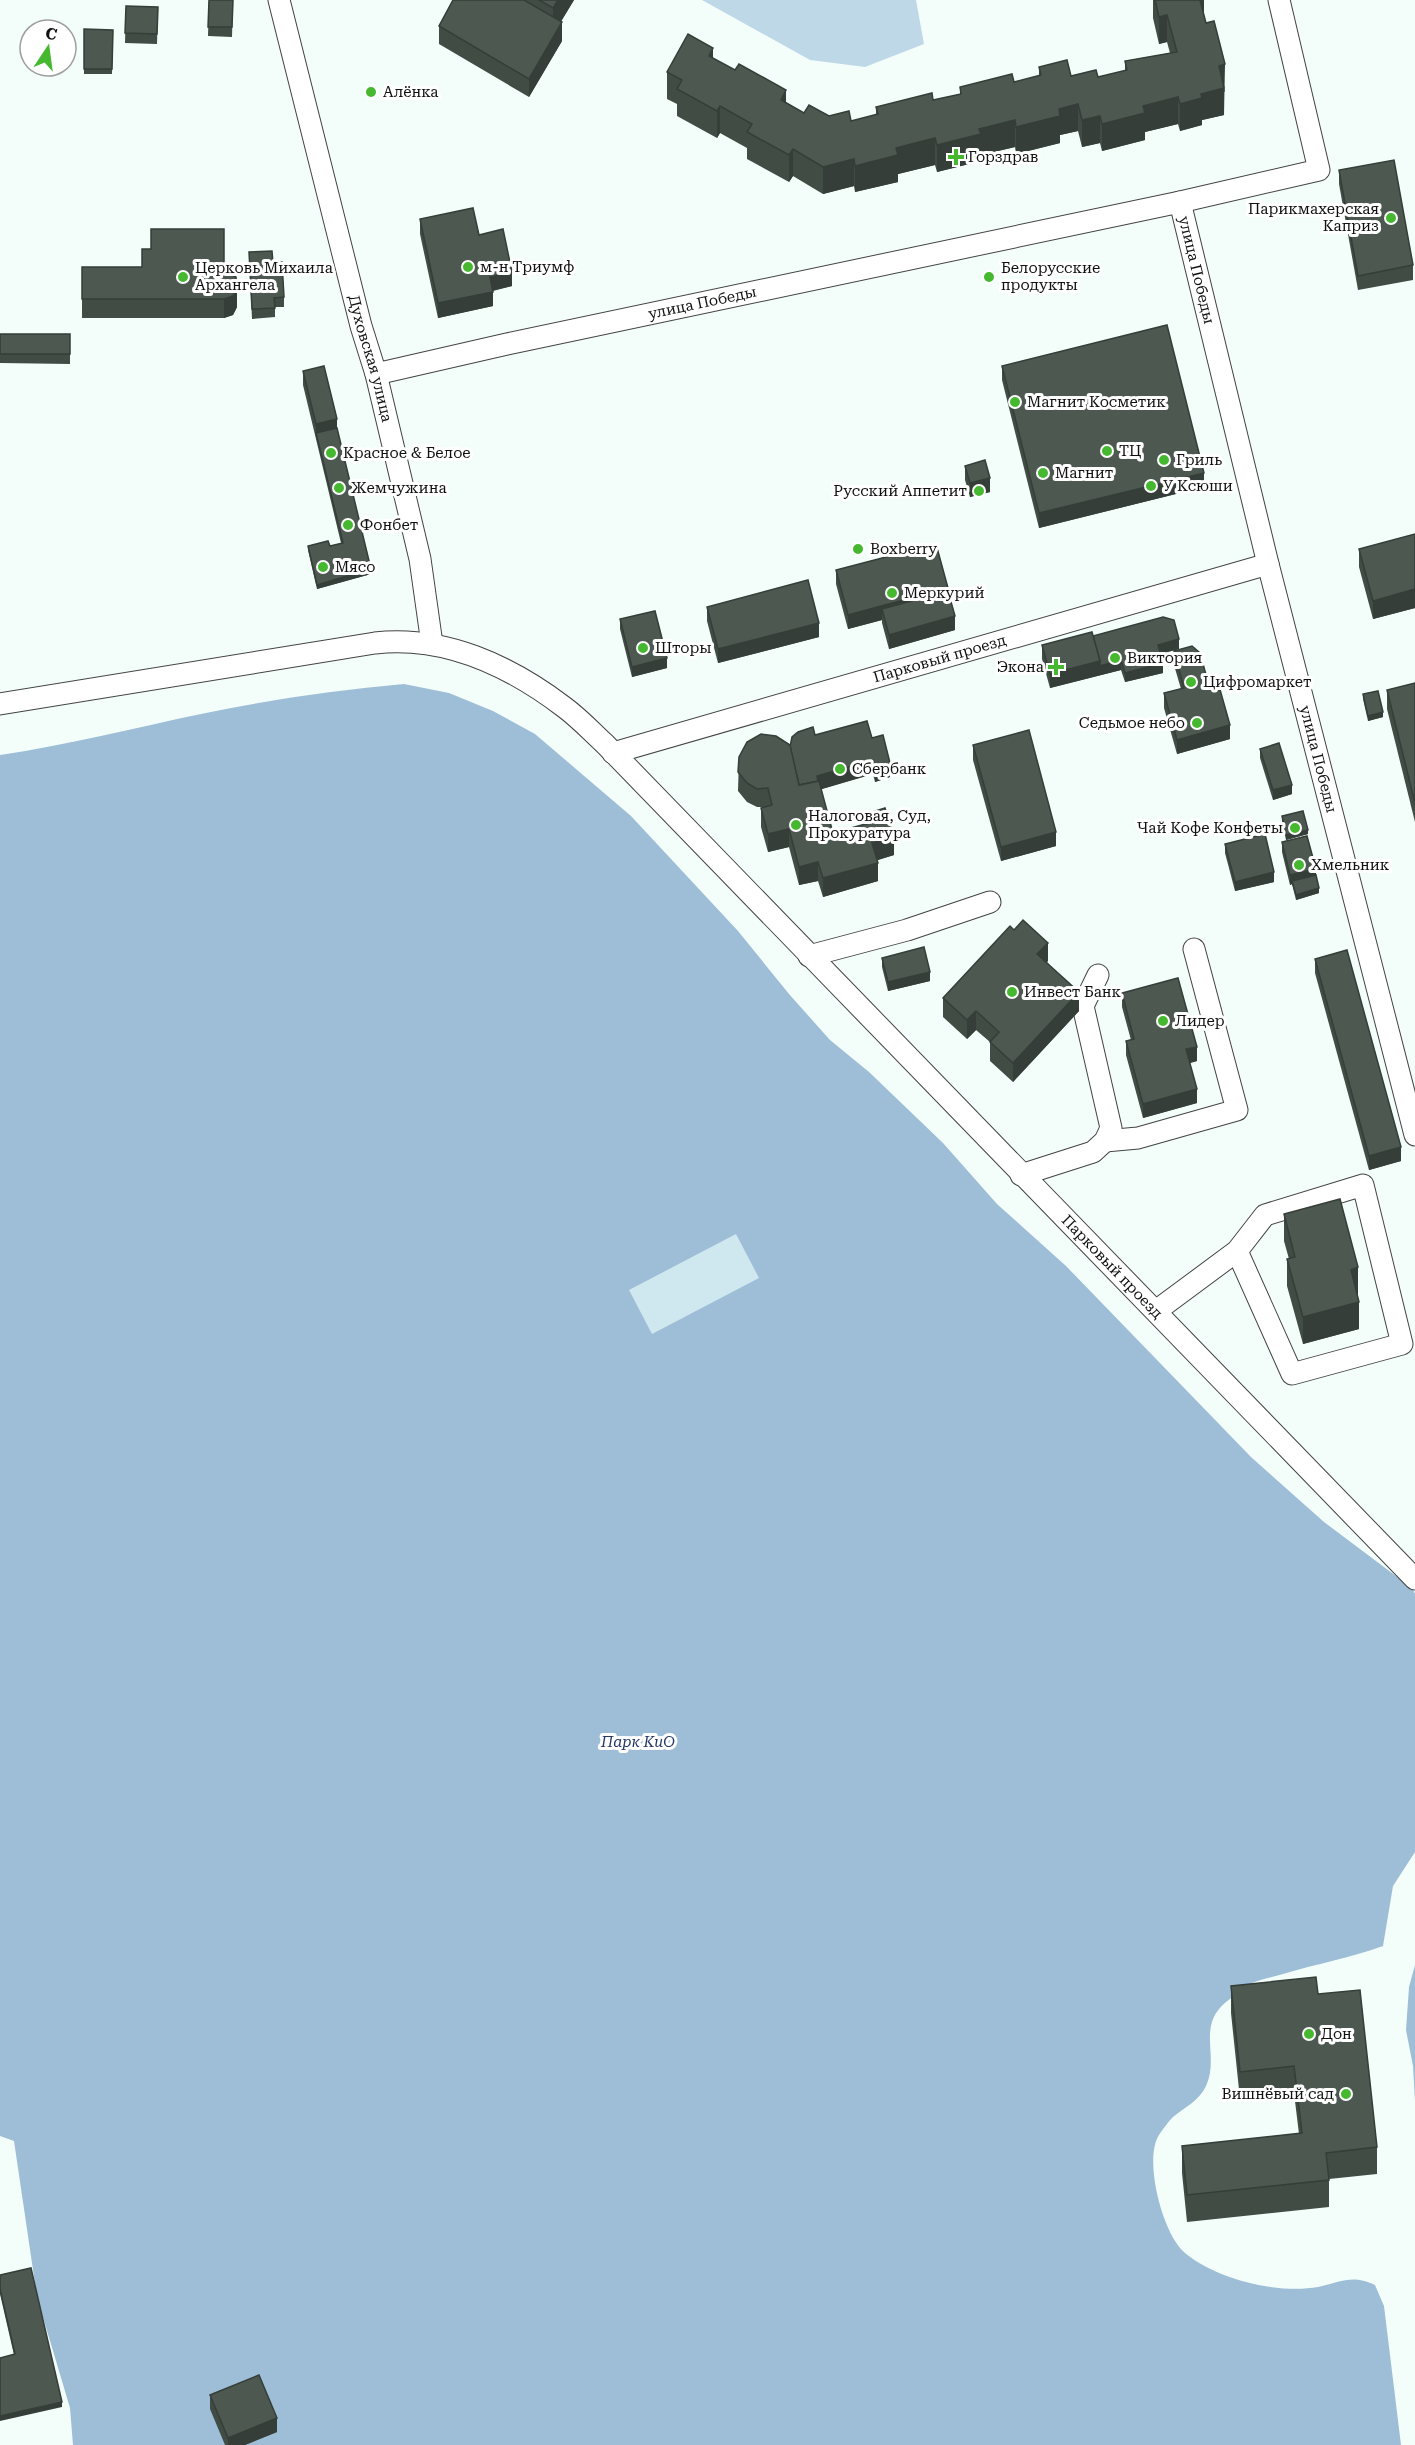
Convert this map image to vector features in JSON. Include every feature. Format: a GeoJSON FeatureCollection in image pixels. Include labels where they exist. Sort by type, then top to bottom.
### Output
{"type":"FeatureCollection","features":[{"type":"Feature","properties":{"kind":"street","name":"Духовская улица"},"geometry":{"type":"LineString","coordinates":[[279,0],[361,326],[376,374],[420,559],[432,644]]}},
{"type":"Feature","properties":{"kind":"street"},"geometry":{"type":"LineString","coordinates":[[1180,202],[1319,170],[1278,0]]}},
{"type":"Feature","properties":{"kind":"street","name":"улица Победы"},"geometry":{"type":"LineString","coordinates":[[376,374],[507,344],[1180,202],[1268,564],[1415,1135]]}},
{"type":"Feature","properties":{"kind":"street","name":"Парковый проезд"},"geometry":{"type":"LineString","coordinates":[[613,753],[1268,564]]}},
{"type":"Feature","properties":{"kind":"street"},"geometry":{"type":"LineString","coordinates":[[0,704],[375,644],[404,641],[432,644]]}},
{"type":"Feature","properties":{"kind":"street","name":"Парковый проезд"},"geometry":{"type":"LineString","coordinates":[[432,644],[454,649],[517,676],[565,708],[613,753],[1415,1579]]}},
{"type":"Feature","properties":{"kind":"street"},"geometry":{"type":"LineString","coordinates":[[809,956],[907,930],[990,902]]}},
{"type":"Feature","properties":{"kind":"street"},"geometry":{"type":"LineString","coordinates":[[1105,1141],[1138,1138],[1238,1110],[1194,949]]}},
{"type":"Feature","properties":{"kind":"street"},"geometry":{"type":"LineString","coordinates":[[1021,1175],[1093,1152],[1105,1141],[1111,1128],[1083,1006],[1098,975]]}},
{"type":"Feature","properties":{"kind":"street"},"geometry":{"type":"LineString","coordinates":[[1156,1311],[1237,1251],[1264,1215],[1363,1185],[1402,1344],[1292,1374],[1237,1251]]}},
{"type":"Feature","properties":{"kind":"shaded area"},"geometry":{"type":"Polygon","coordinates":[[[702,0],[916,0],[924,44],[865,67],[810,60],[702,0]]]}},
{"type":"Feature","properties":{"kind":"shaded area"},"geometry":{"type":"Polygon","coordinates":[[[736,1234],[759,1278],[652,1334],[629,1290],[736,1234]]]}},
{"type":"Feature","properties":{"kind":"green space","name":"Парк КиО"},"geometry":{"type":"Polygon","coordinates":[[[404,684],[449,693],[493,711],[535,734],[631,816],[738,931],[830,1040],[869,1072],[943,1143],[997,1204],[1066,1266],[1251,1457],[1324,1522],[1412,1588],[1415,1594],[1415,1852],[1393,1886],[1383,1946],[1252,1983],[1226,2002],[1212,2021],[1210,2075],[1206,2086],[1196,2100],[1173,2117],[1162,2130],[1155,2147],[1153,2161],[1158,2197],[1169,2230],[1185,2253],[1214,2271],[1249,2283],[1285,2288],[1318,2287],[1353,2279],[1375,2285],[1384,2306],[1401,2445],[73,2445],[70,2408],[37,2297],[14,2141],[0,2136],[0,755],[251,704],[328,692],[404,684]]]}},
{"type":"Feature","properties":{"kind":"green space"},"geometry":{"type":"Polygon","coordinates":[[[1415,1965],[1415,2101],[1413,2066],[1406,2030],[1409,1987],[1415,1965]]]}},
{"type":"Feature","properties":{"kind":"building"},"geometry":{"type":"Polygon","coordinates":[[[209,0],[233,0],[232,27],[208,27],[209,0]]]}},
{"type":"Feature","properties":{"kind":"building"},"geometry":{"type":"Polygon","coordinates":[[[453,0],[524,0],[562,22],[529,79],[439,26],[453,0]]]}},
{"type":"Feature","properties":{"kind":"building"},"geometry":{"type":"Polygon","coordinates":[[[539,0],[558,0],[553,8],[539,0]]]}},
{"type":"Feature","properties":{"kind":"building"},"geometry":{"type":"Polygon","coordinates":[[[1155,0],[1200,0],[1206,23],[1214,21],[1225,64],[1219,66],[1224,88],[1201,94],[1202,98],[1180,104],[1178,97],[1143,106],[1145,113],[1102,124],[1100,116],[1082,120],[1078,104],[1059,109],[1060,116],[1016,127],[1015,120],[979,129],[981,134],[937,145],[935,138],[896,148],[898,155],[855,166],[854,159],[823,167],[793,149],[789,155],[747,132],[752,124],[720,106],[717,111],[677,89],[682,80],[667,72],[688,34],[713,48],[709,56],[735,70],[739,64],[786,90],[781,100],[804,113],[809,105],[829,116],[849,111],[851,121],[878,114],[876,107],[932,93],[933,100],[961,94],[960,87],[1012,74],[1014,82],[1041,75],[1039,67],[1067,60],[1071,76],[1096,70],[1098,77],[1127,70],[1125,61],[1177,52],[1167,15],[1159,17],[1155,0]]]}},
{"type":"Feature","properties":{"kind":"building"},"geometry":{"type":"Polygon","coordinates":[[[126,6],[158,7],[157,34],[125,33],[126,6]]]}},
{"type":"Feature","properties":{"kind":"building"},"geometry":{"type":"Polygon","coordinates":[[[84,29],[113,30],[112,69],[84,69],[84,29]]]}},
{"type":"Feature","properties":{"kind":"building"},"geometry":{"type":"Polygon","coordinates":[[[1394,160],[1413,265],[1358,276],[1339,170],[1394,160]]]}},
{"type":"Feature","properties":{"kind":"building","name":"м-н Триумф"},"geometry":{"type":"Polygon","coordinates":[[[473,208],[479,235],[503,229],[512,272],[490,277],[493,292],[438,303],[420,219],[473,208]]]}},
{"type":"Feature","properties":{"kind":"building","name":"Церковь Михаила Архангела"},"geometry":{"type":"Polygon","coordinates":[[[151,229],[224,229],[224,270],[236,277],[237,289],[233,296],[224,299],[82,299],[82,267],[142,267],[142,249],[151,249],[151,229]]]}},
{"type":"Feature","properties":{"kind":"building"},"geometry":{"type":"Polygon","coordinates":[[[272,251],[273,263],[282,262],[284,297],[274,298],[275,308],[252,309],[249,252],[272,251]]]}},
{"type":"Feature","properties":{"kind":"building","name":"ТЦ"},"geometry":{"type":"Polygon","coordinates":[[[1167,325],[1204,473],[1039,513],[1002,366],[1167,325]]]}},
{"type":"Feature","properties":{"kind":"building"},"geometry":{"type":"Polygon","coordinates":[[[0,334],[70,334],[70,354],[0,354],[0,334]]]}},
{"type":"Feature","properties":{"kind":"building"},"geometry":{"type":"Polygon","coordinates":[[[324,366],[337,419],[316,424],[303,371],[324,366]]]}},
{"type":"Feature","properties":{"kind":"building"},"geometry":{"type":"Polygon","coordinates":[[[337,428],[371,569],[317,585],[308,546],[328,541],[330,546],[343,543],[316,433],[337,428]]]}},
{"type":"Feature","properties":{"kind":"building"},"geometry":{"type":"Polygon","coordinates":[[[985,460],[990,478],[970,483],[965,466],[985,460]]]}},
{"type":"Feature","properties":{"kind":"building"},"geometry":{"type":"Polygon","coordinates":[[[1415,534],[1415,589],[1373,601],[1359,549],[1415,534]]]}},
{"type":"Feature","properties":{"kind":"building","name":"Меркурий"},"geometry":{"type":"Polygon","coordinates":[[[936,544],[948,588],[848,615],[836,570],[936,544]]]}},
{"type":"Feature","properties":{"kind":"building"},"geometry":{"type":"Polygon","coordinates":[[[808,580],[819,623],[718,649],[707,607],[808,580]]]}},
{"type":"Feature","properties":{"kind":"building"},"geometry":{"type":"Polygon","coordinates":[[[948,591],[955,616],[889,635],[882,609],[948,591]]]}},
{"type":"Feature","properties":{"kind":"building","name":"Шторы"},"geometry":{"type":"Polygon","coordinates":[[[655,611],[667,658],[632,667],[620,619],[655,611]]]}},
{"type":"Feature","properties":{"kind":"building"},"geometry":{"type":"Polygon","coordinates":[[[1163,617],[1174,620],[1179,639],[1158,645],[1163,663],[1125,673],[1121,660],[1100,666],[1093,636],[1163,617]]]}},
{"type":"Feature","properties":{"kind":"building"},"geometry":{"type":"Polygon","coordinates":[[[1092,632],[1100,661],[1050,674],[1042,645],[1092,632]]]}},
{"type":"Feature","properties":{"kind":"building"},"geometry":{"type":"Polygon","coordinates":[[[1192,646],[1200,653],[1208,682],[1217,679],[1230,725],[1177,740],[1164,693],[1184,688],[1174,651],[1192,646]]]}},
{"type":"Feature","properties":{"kind":"building"},"geometry":{"type":"Polygon","coordinates":[[[1415,683],[1415,803],[1387,690],[1415,683]]]}},
{"type":"Feature","properties":{"kind":"building"},"geometry":{"type":"Polygon","coordinates":[[[1378,691],[1383,712],[1368,716],[1363,694],[1378,691]]]}},
{"type":"Feature","properties":{"kind":"building","name":"Сбербанк"},"geometry":{"type":"Polygon","coordinates":[[[867,721],[872,738],[883,735],[890,763],[875,768],[873,760],[817,776],[818,781],[799,785],[790,747],[792,737],[798,732],[813,727],[815,735],[867,721]]]}},
{"type":"Feature","properties":{"kind":"building"},"geometry":{"type":"Polygon","coordinates":[[[1029,730],[1056,832],[1001,847],[973,745],[1029,730]]]}},
{"type":"Feature","properties":{"kind":"building","name":"Налоговая, Суд, Прокуратура"},"geometry":{"type":"Polygon","coordinates":[[[761,734],[776,736],[790,745],[799,785],[819,781],[833,833],[869,823],[866,814],[885,808],[894,837],[872,843],[878,863],[823,878],[818,862],[799,867],[789,829],[768,834],[761,808],[772,805],[768,788],[757,789],[747,783],[738,772],[739,757],[747,742],[761,734]]]}},
{"type":"Feature","properties":{"kind":"building"},"geometry":{"type":"Polygon","coordinates":[[[1279,743],[1292,785],[1273,790],[1260,749],[1279,743]]]}},
{"type":"Feature","properties":{"kind":"building","name":"Чай Кофе Конфеты"},"geometry":{"type":"Polygon","coordinates":[[[1303,811],[1308,830],[1286,835],[1282,816],[1303,811]]]}},
{"type":"Feature","properties":{"kind":"building"},"geometry":{"type":"Polygon","coordinates":[[[1265,834],[1274,872],[1235,882],[1225,844],[1265,834]]]}},
{"type":"Feature","properties":{"kind":"building","name":"Хмельник"},"geometry":{"type":"Polygon","coordinates":[[[1307,836],[1316,869],[1290,875],[1282,842],[1307,836]]]}},
{"type":"Feature","properties":{"kind":"building"},"geometry":{"type":"Polygon","coordinates":[[[1316,875],[1319,888],[1296,895],[1292,881],[1316,875]]]}},
{"type":"Feature","properties":{"kind":"building","name":"Инвест Банк"},"geometry":{"type":"Polygon","coordinates":[[[1023,920],[1048,943],[1037,954],[1079,992],[1013,1063],[990,1042],[999,1032],[976,1011],[967,1020],[943,998],[1010,926],[1014,930],[1023,920]]]}},
{"type":"Feature","properties":{"kind":"building"},"geometry":{"type":"Polygon","coordinates":[[[924,947],[930,972],[888,982],[882,958],[924,947]]]}},
{"type":"Feature","properties":{"kind":"building"},"geometry":{"type":"Polygon","coordinates":[[[1347,950],[1401,1147],[1369,1156],[1315,959],[1347,950]]]}},
{"type":"Feature","properties":{"kind":"building"},"geometry":{"type":"Polygon","coordinates":[[[1178,978],[1197,1047],[1186,1049],[1197,1089],[1143,1104],[1126,1041],[1134,1039],[1122,993],[1178,978]]]}},
{"type":"Feature","properties":{"kind":"building"},"geometry":{"type":"Polygon","coordinates":[[[1340,1199],[1358,1267],[1351,1270],[1359,1302],[1303,1317],[1287,1259],[1295,1257],[1284,1214],[1340,1199]]]}},
{"type":"Feature","properties":{"kind":"building"},"geometry":{"type":"Polygon","coordinates":[[[1316,1977],[1318,1994],[1360,1990],[1377,2147],[1326,2153],[1329,2180],[1187,2195],[1182,2146],[1302,2133],[1294,2066],[1240,2072],[1231,1986],[1316,1977]]]}},
{"type":"Feature","properties":{"kind":"building"},"geometry":{"type":"Polygon","coordinates":[[[31,2268],[62,2402],[0,2416],[0,2358],[15,2354],[0,2289],[0,2275],[31,2268]]]}},
{"type":"Feature","properties":{"kind":"building"},"geometry":{"type":"Polygon","coordinates":[[[259,2375],[277,2418],[228,2438],[210,2395],[259,2375]]]}},
{"type":"Feature","properties":{"kind":"place","name":"Алёнка"},"geometry":{"type":"Point","coordinates":[371,92]}},
{"type":"Feature","properties":{"kind":"place","name":"Горздрав"},"geometry":{"type":"Point","coordinates":[956,157]}},
{"type":"Feature","properties":{"kind":"place","name":"Парикмахерская Каприз"},"geometry":{"type":"Point","coordinates":[1391,218]}},
{"type":"Feature","properties":{"kind":"place","name":"м-н Триумф"},"geometry":{"type":"Point","coordinates":[468,267]}},
{"type":"Feature","properties":{"kind":"place","name":"Церковь Михаила Архангела"},"geometry":{"type":"Point","coordinates":[183,277]}},
{"type":"Feature","properties":{"kind":"place","name":"Белорусские продукты"},"geometry":{"type":"Point","coordinates":[989,277]}},
{"type":"Feature","properties":{"kind":"place","name":"Магнит Косметик"},"geometry":{"type":"Point","coordinates":[1015,402]}},
{"type":"Feature","properties":{"kind":"place","name":"ТЦ"},"geometry":{"type":"Point","coordinates":[1107,451]}},
{"type":"Feature","properties":{"kind":"place","name":"Красное & Белое"},"geometry":{"type":"Point","coordinates":[331,453]}},
{"type":"Feature","properties":{"kind":"place","name":"Гриль"},"geometry":{"type":"Point","coordinates":[1164,460]}},
{"type":"Feature","properties":{"kind":"place","name":"Магнит"},"geometry":{"type":"Point","coordinates":[1043,473]}},
{"type":"Feature","properties":{"kind":"place","name":"У Ксюши"},"geometry":{"type":"Point","coordinates":[1151,486]}},
{"type":"Feature","properties":{"kind":"place","name":"Жемчужина"},"geometry":{"type":"Point","coordinates":[339,488]}},
{"type":"Feature","properties":{"kind":"place","name":"Русский Аппетит"},"geometry":{"type":"Point","coordinates":[979,491]}},
{"type":"Feature","properties":{"kind":"place","name":"Фонбет"},"geometry":{"type":"Point","coordinates":[348,525]}},
{"type":"Feature","properties":{"kind":"place","name":"Boxberry"},"geometry":{"type":"Point","coordinates":[858,549]}},
{"type":"Feature","properties":{"kind":"place","name":"Мясо"},"geometry":{"type":"Point","coordinates":[323,567]}},
{"type":"Feature","properties":{"kind":"place","name":"Меркурий"},"geometry":{"type":"Point","coordinates":[892,593]}},
{"type":"Feature","properties":{"kind":"place","name":"Шторы"},"geometry":{"type":"Point","coordinates":[643,648]}},
{"type":"Feature","properties":{"kind":"place","name":"Виктория"},"geometry":{"type":"Point","coordinates":[1115,658]}},
{"type":"Feature","properties":{"kind":"place","name":"Экона"},"geometry":{"type":"Point","coordinates":[1056,667]}},
{"type":"Feature","properties":{"kind":"place","name":"Цифромаркет"},"geometry":{"type":"Point","coordinates":[1191,682]}},
{"type":"Feature","properties":{"kind":"place","name":"Седьмое небо"},"geometry":{"type":"Point","coordinates":[1197,723]}},
{"type":"Feature","properties":{"kind":"place","name":"Сбербанк"},"geometry":{"type":"Point","coordinates":[840,769]}},
{"type":"Feature","properties":{"kind":"place","name":"Налоговая, Суд, Прокуратура"},"geometry":{"type":"Point","coordinates":[796,825]}},
{"type":"Feature","properties":{"kind":"place","name":"Чай Кофе Конфеты"},"geometry":{"type":"Point","coordinates":[1295,828]}},
{"type":"Feature","properties":{"kind":"place","name":"Хмельник"},"geometry":{"type":"Point","coordinates":[1299,865]}},
{"type":"Feature","properties":{"kind":"place","name":"Инвест Банк"},"geometry":{"type":"Point","coordinates":[1012,992]}},
{"type":"Feature","properties":{"kind":"place","name":"Лидер"},"geometry":{"type":"Point","coordinates":[1163,1021]}},
{"type":"Feature","properties":{"kind":"place","name":"Дон"},"geometry":{"type":"Point","coordinates":[1309,2034]}},
{"type":"Feature","properties":{"kind":"place","name":"Вишнёвый сад"},"geometry":{"type":"Point","coordinates":[1346,2094]}}]}
